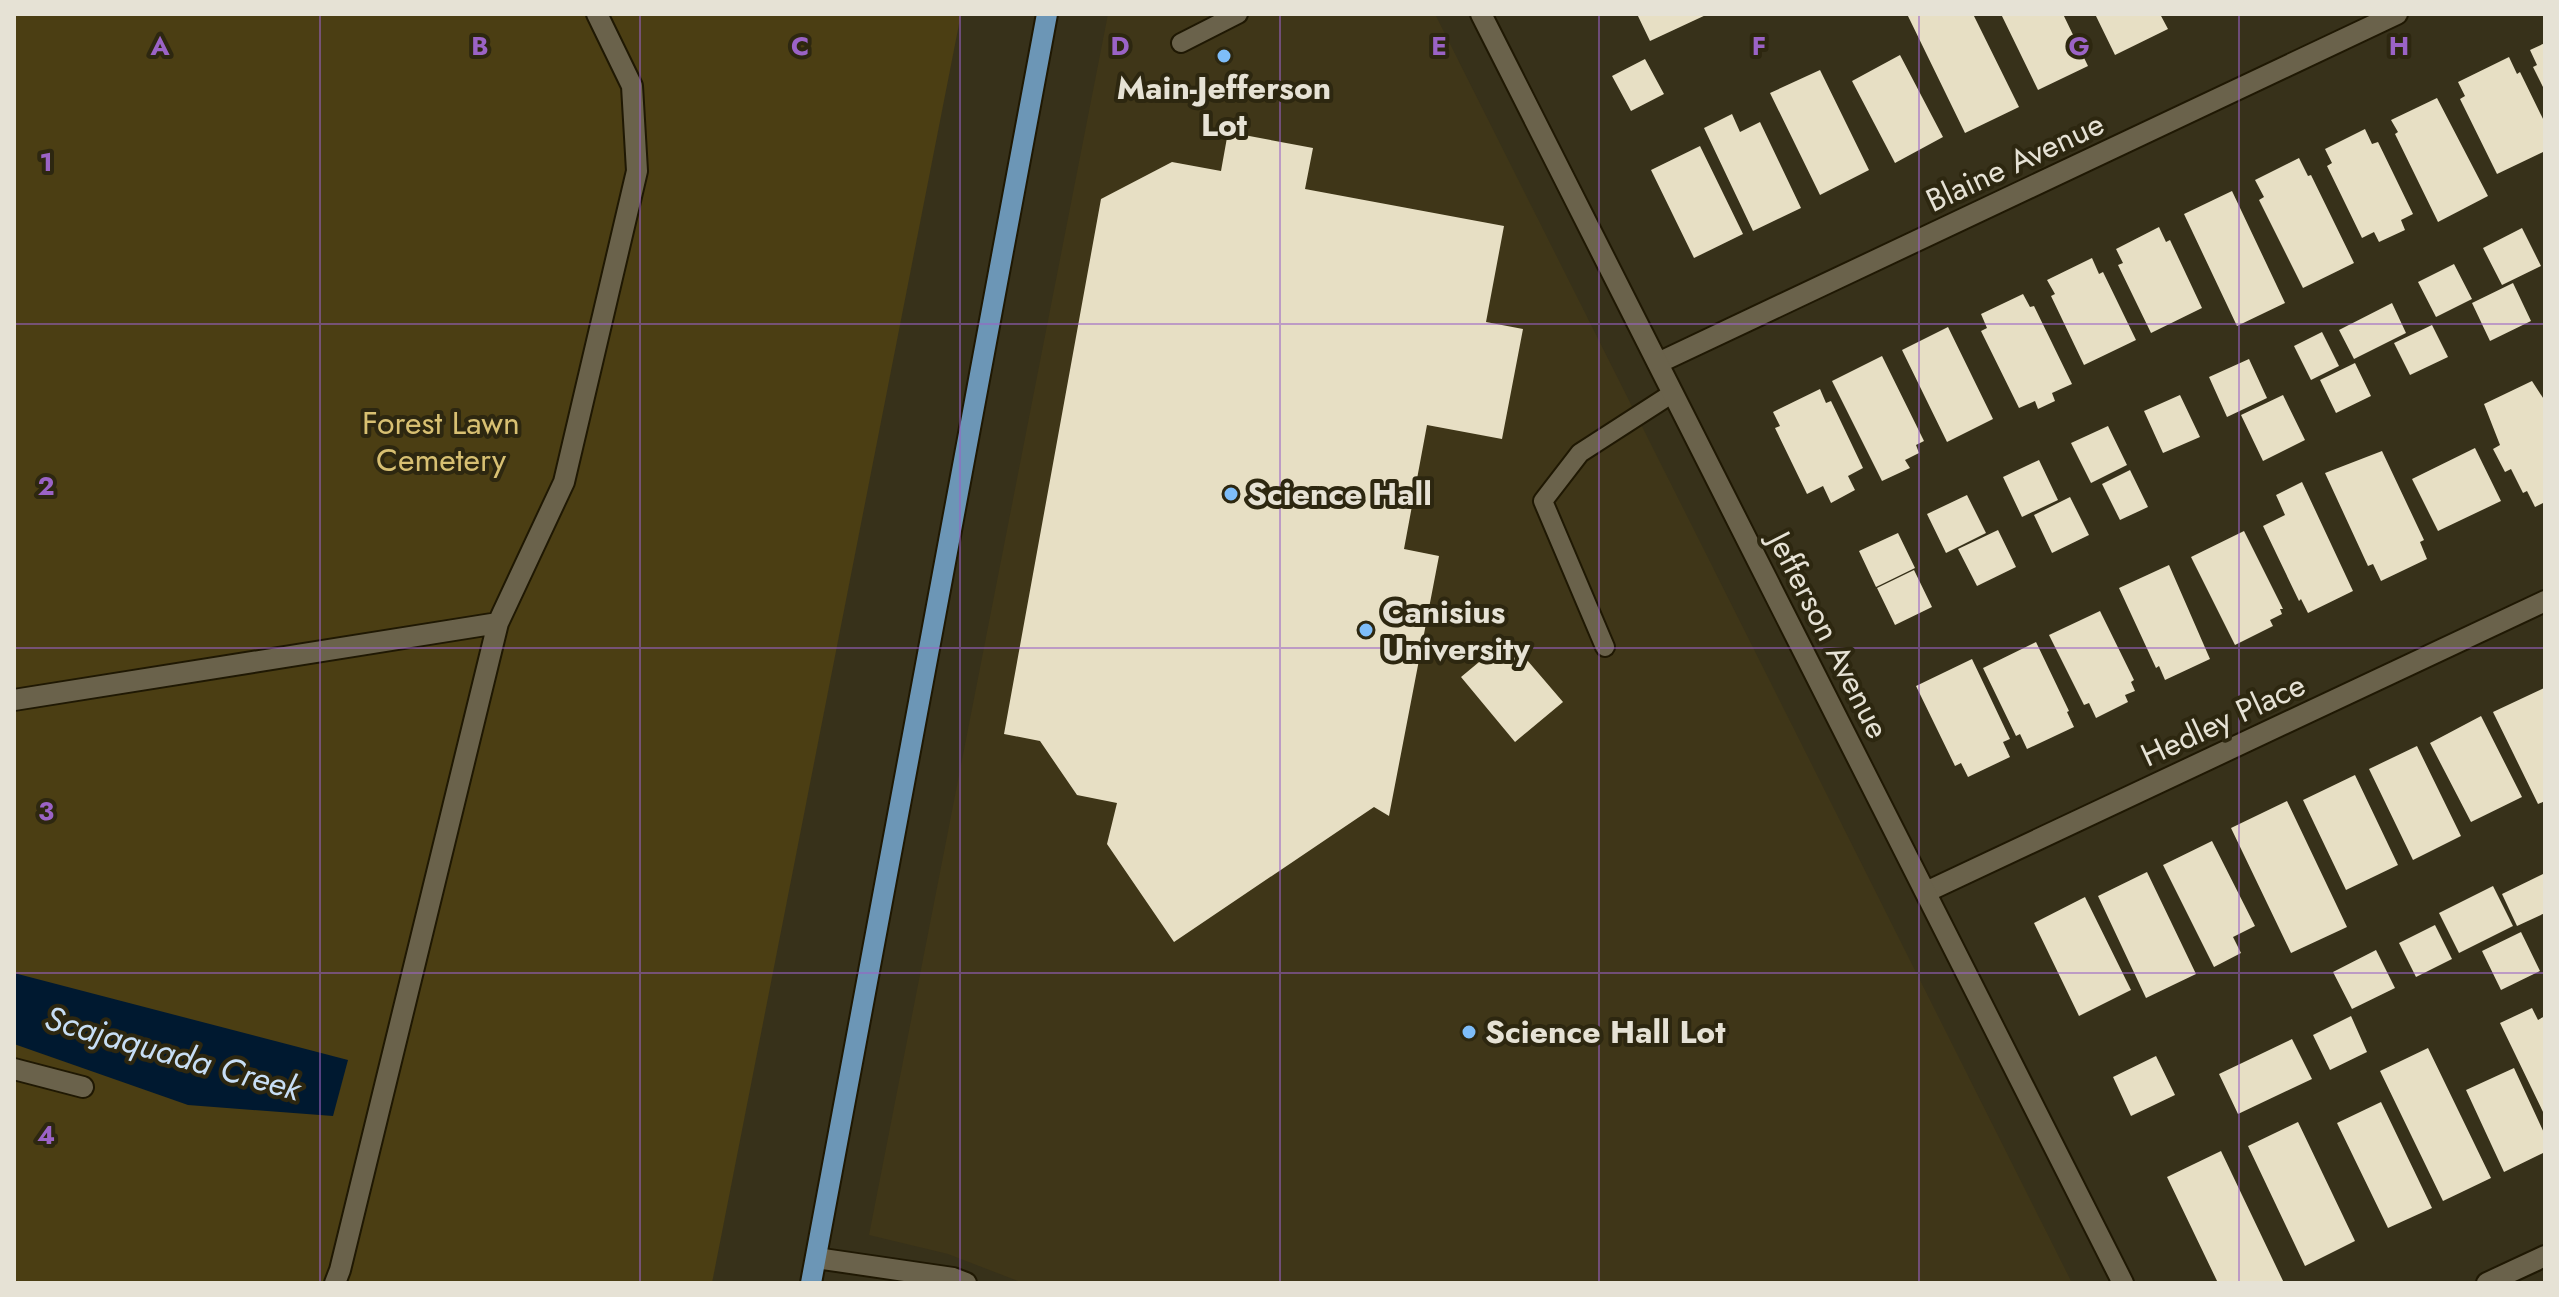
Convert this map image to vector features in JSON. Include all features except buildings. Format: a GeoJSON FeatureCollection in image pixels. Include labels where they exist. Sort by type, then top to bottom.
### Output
{"type":"FeatureCollection","features":[{"type":"Feature","properties":{"kind":"main road"},"geometry":{"type":"LineString","coordinates":[[811,1283],[1047,14]]}},
{"type":"Feature","properties":{"kind":"street"},"geometry":{"type":"LineString","coordinates":[[335,1283],[355,1213],[498,623],[564,482],[637,171],[632,86],[597,14]]}},
{"type":"Feature","properties":{"kind":"street","name":"Jefferson Avenue"},"geometry":{"type":"LineString","coordinates":[[1481,14],[2123,1283]]}},
{"type":"Feature","properties":{"kind":"street","name":"Blaine Avenue"},"geometry":{"type":"LineString","coordinates":[[1658,363],[2397,14]]}},
{"type":"Feature","properties":{"kind":"street","name":"Hedley Place"},"geometry":{"type":"LineString","coordinates":[[1926,892],[2545,601]]}},
{"type":"Feature","properties":{"kind":"street"},"geometry":{"type":"LineString","coordinates":[[14,700],[498,623]]}},
{"type":"Feature","properties":{"kind":"street"},"geometry":{"type":"LineString","coordinates":[[14,1069],[83,1087]]}},
{"type":"Feature","properties":{"kind":"street"},"geometry":{"type":"LineString","coordinates":[[2487,1283],[2545,1256]]}},
{"type":"Feature","properties":{"kind":"street"},"geometry":{"type":"LineString","coordinates":[[816,1258],[953,1278],[966,1283]]}},
{"type":"Feature","properties":{"kind":"lane"},"geometry":{"type":"LineString","coordinates":[[1181,43],[1238,14]]}},
{"type":"Feature","properties":{"kind":"lane"},"geometry":{"type":"LineString","coordinates":[[1605,647],[1543,501],[1580,453],[1673,393]]}},
{"type":"Feature","properties":{"kind":"shaded area","name":"Canisius University"},"geometry":{"type":"Polygon","coordinates":[[[1108,14],[1435,14],[2072,1283],[1023,1283],[948,1254],[869,1235],[1108,14]]]}},
{"type":"Feature","properties":{"kind":"green space","name":"Forest Lawn Cemetery"},"geometry":{"type":"Polygon","coordinates":[[[14,14],[961,14],[712,1283],[14,1283],[14,14]]]}},
{"type":"Feature","properties":{"kind":"water","name":"Scajaquada Creek"},"geometry":{"type":"Polygon","coordinates":[[[14,973],[348,1060],[333,1116],[188,1105],[14,1044],[14,973]]]}},
{"type":"Feature","properties":{"kind":"place","name":"Main-Jefferson Lot"},"geometry":{"type":"Point","coordinates":[1224,56]}},
{"type":"Feature","properties":{"kind":"place","name":"Science Hall"},"geometry":{"type":"Point","coordinates":[1231,494]}},
{"type":"Feature","properties":{"kind":"place","name":"Canisius University"},"geometry":{"type":"Point","coordinates":[1366,630]}},
{"type":"Feature","properties":{"kind":"place","name":"Science Hall Lot"},"geometry":{"type":"Point","coordinates":[1469,1032]}}]}
